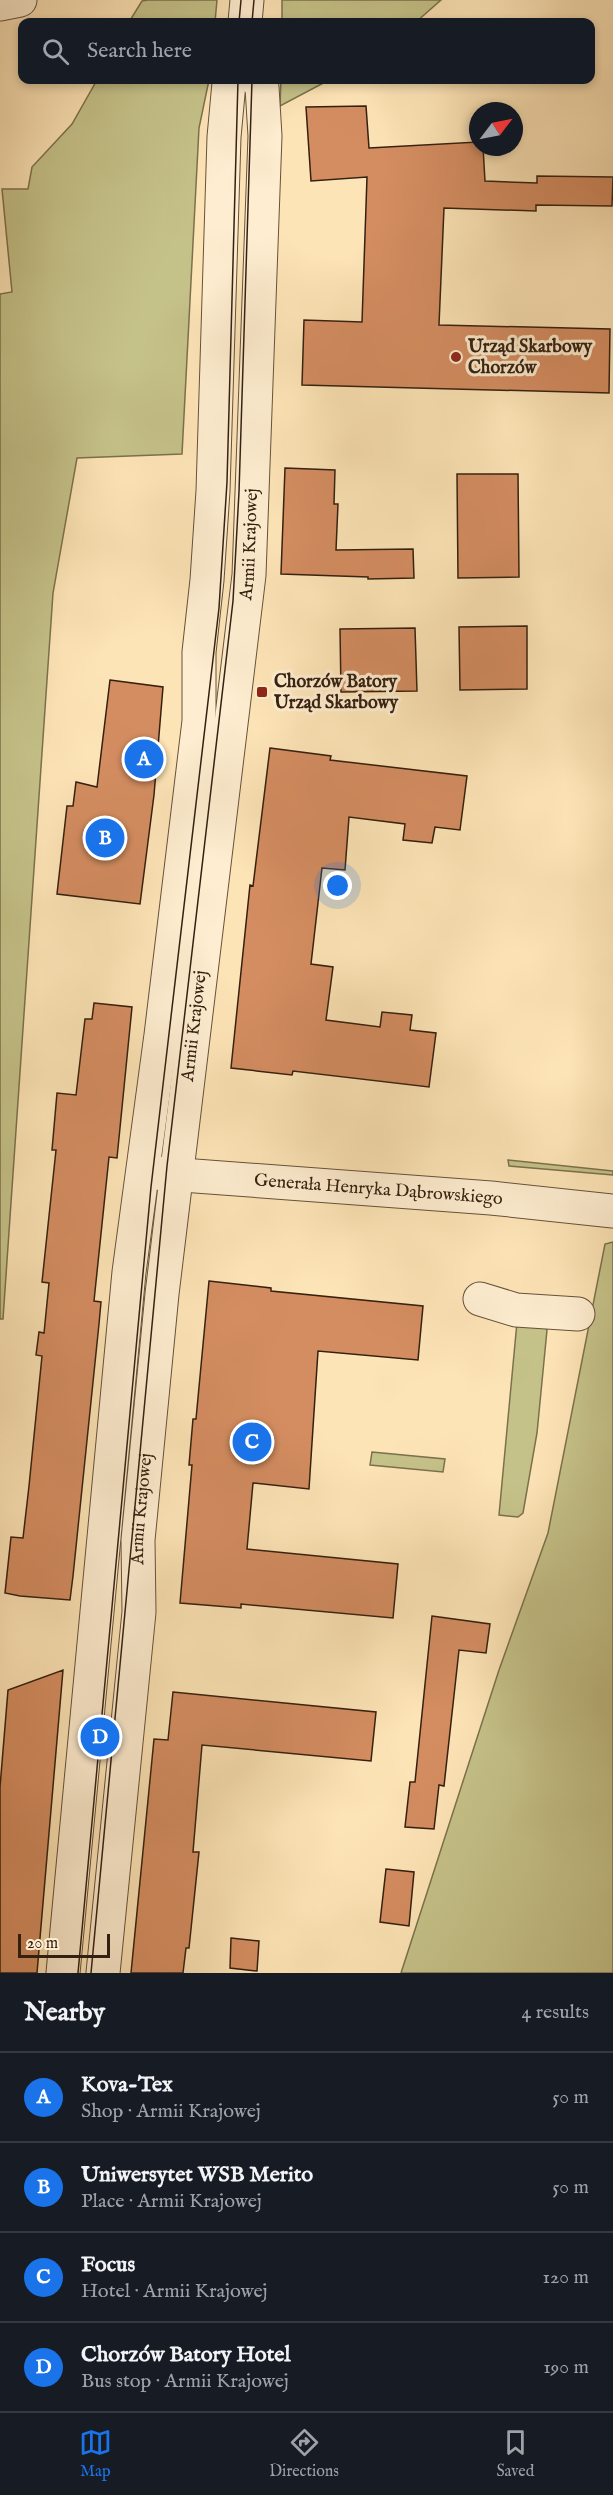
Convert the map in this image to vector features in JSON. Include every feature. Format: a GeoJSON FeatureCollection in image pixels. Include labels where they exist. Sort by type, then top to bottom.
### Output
{"type":"FeatureCollection","features":[{"type":"Feature","properties":{"kind":"street"},"geometry":{"type":"LineString","coordinates":[[0,4],[20,0]]}},
{"type":"Feature","properties":{"kind":"street"},"geometry":{"type":"LineString","coordinates":[[246,18],[247,0]]}},
{"type":"Feature","properties":{"kind":"street","name":"Armii Krajowej"},"geometry":{"type":"LineString","coordinates":[[63,1973],[128,1283],[199,721],[200,652],[209,557],[224,137],[245,87]]}},
{"type":"Feature","properties":{"kind":"street","name":"Armii Krajowej"},"geometry":{"type":"LineString","coordinates":[[103,1973],[139,1612],[138,1540],[162,1294],[251,557],[265,136],[245,87]]}},
{"type":"Feature","properties":{"kind":"street"},"geometry":{"type":"LineString","coordinates":[[214,433],[255,434]]}},
{"type":"Feature","properties":{"kind":"street"},"geometry":{"type":"LineString","coordinates":[[209,557],[251,557]]}},
{"type":"Feature","properties":{"kind":"street"},"geometry":{"type":"LineString","coordinates":[[205,609],[246,605]]}},
{"type":"Feature","properties":{"kind":"street","name":"Generała Henryka Dąbrowskiego"},"geometry":{"type":"LineString","coordinates":[[141,1172],[491,1198],[613,1211]]}},
{"type":"Feature","properties":{"kind":"street"},"geometry":{"type":"LineString","coordinates":[[480,1299],[516,1310],[579,1314]]}},
{"type":"Feature","properties":{"kind":"street"},"geometry":{"type":"LineString","coordinates":[[96,1628],[137,1630]]}},
{"type":"Feature","properties":{"kind":"street"},"geometry":{"type":"LineString","coordinates":[[78,1818],[117,1819]]}},
{"type":"Feature","properties":{"kind":"street"},"geometry":{"type":"LineString","coordinates":[[69,1919],[108,1923]]}},
{"type":"Feature","properties":{"kind":"shaded area"},"geometry":{"type":"Polygon","coordinates":[[[217,0],[215,18],[131,18],[142,1],[217,0]]]}},
{"type":"Feature","properties":{"kind":"shaded area"},"geometry":{"type":"Polygon","coordinates":[[[282,0],[441,0],[421,18],[282,18],[282,0]]]}},
{"type":"Feature","properties":{"kind":"shaded area"},"geometry":{"type":"Polygon","coordinates":[[[95,84],[208,84],[199,128],[182,454],[77,458],[53,593],[3,1319],[0,1319],[0,294],[12,292],[2,189],[28,189],[32,167],[72,124],[95,84]]]}},
{"type":"Feature","properties":{"kind":"shaded area"},"geometry":{"type":"Polygon","coordinates":[[[281,84],[321,84],[280,106],[281,84]]]}},
{"type":"Feature","properties":{"kind":"shaded area"},"geometry":{"type":"Polygon","coordinates":[[[508,1160],[613,1171],[613,1175],[509,1166],[508,1160]]]}},
{"type":"Feature","properties":{"kind":"shaded area"},"geometry":{"type":"Polygon","coordinates":[[[613,1242],[613,1973],[401,1973],[499,1670],[548,1533],[605,1244],[613,1242]]]}},
{"type":"Feature","properties":{"kind":"shaded area"},"geometry":{"type":"Polygon","coordinates":[[[517,1322],[544,1326],[547,1330],[537,1433],[523,1513],[518,1517],[499,1515],[517,1322]]]}},
{"type":"Feature","properties":{"kind":"shaded area"},"geometry":{"type":"Polygon","coordinates":[[[372,1452],[445,1459],[443,1472],[370,1465],[372,1452]]]}},
{"type":"Feature","properties":{"kind":"building"},"geometry":{"type":"Polygon","coordinates":[[[366,106],[369,148],[469,142],[469,156],[484,156],[485,181],[537,183],[537,176],[613,177],[612,206],[536,205],[536,211],[444,208],[439,325],[610,329],[609,393],[302,385],[304,320],[362,322],[367,177],[311,181],[306,107],[366,106]]]}},
{"type":"Feature","properties":{"kind":"building"},"geometry":{"type":"Polygon","coordinates":[[[285,468],[335,470],[334,504],[338,504],[336,550],[413,549],[414,578],[368,579],[368,577],[281,574],[285,468]]]}},
{"type":"Feature","properties":{"kind":"building"},"geometry":{"type":"Polygon","coordinates":[[[457,474],[518,474],[519,577],[458,578],[457,474]]]}},
{"type":"Feature","properties":{"kind":"building"},"geometry":{"type":"Polygon","coordinates":[[[527,626],[527,689],[460,690],[459,627],[527,626]]]}},
{"type":"Feature","properties":{"kind":"building"},"geometry":{"type":"Polygon","coordinates":[[[415,628],[417,691],[341,692],[340,629],[415,628]]]}},
{"type":"Feature","properties":{"kind":"building"},"geometry":{"type":"Polygon","coordinates":[[[110,680],[163,687],[154,795],[140,904],[57,894],[67,806],[73,806],[76,782],[97,787],[110,680]]]}},
{"type":"Feature","properties":{"kind":"building"},"geometry":{"type":"Polygon","coordinates":[[[270,748],[331,756],[330,760],[467,776],[460,830],[435,827],[432,843],[403,840],[405,824],[349,817],[345,870],[322,868],[311,964],[333,967],[326,1020],[380,1027],[382,1012],[412,1015],[410,1030],[436,1033],[429,1087],[293,1071],[292,1075],[231,1068],[250,885],[253,886],[270,748]]]}},
{"type":"Feature","properties":{"kind":"building"},"geometry":{"type":"Polygon","coordinates":[[[94,1003],[132,1007],[117,1158],[109,1157],[94,1301],[101,1302],[73,1576],[70,1600],[20,1596],[5,1593],[11,1537],[23,1538],[29,1486],[42,1356],[36,1355],[39,1332],[44,1333],[49,1283],[42,1282],[56,1150],[52,1150],[57,1093],[76,1095],[85,1019],[92,1019],[94,1003]]]}},
{"type":"Feature","properties":{"kind":"building"},"geometry":{"type":"Polygon","coordinates":[[[209,1281],[271,1288],[271,1291],[423,1306],[418,1360],[318,1351],[309,1489],[253,1483],[247,1549],[398,1564],[393,1618],[241,1604],[241,1608],[180,1603],[192,1465],[189,1465],[193,1419],[196,1419],[209,1281]]]}},
{"type":"Feature","properties":{"kind":"building"},"geometry":{"type":"Polygon","coordinates":[[[432,1616],[490,1624],[486,1653],[459,1650],[444,1786],[439,1785],[434,1829],[405,1827],[410,1782],[415,1782],[432,1616]]]}},
{"type":"Feature","properties":{"kind":"building"},"geometry":{"type":"Polygon","coordinates":[[[63,1670],[37,1973],[0,1973],[0,1787],[8,1690],[63,1670]]]}},
{"type":"Feature","properties":{"kind":"building"},"geometry":{"type":"Polygon","coordinates":[[[173,1692],[376,1712],[371,1761],[202,1745],[193,1852],[199,1852],[189,1948],[186,1948],[183,1973],[131,1973],[154,1739],[168,1740],[173,1692]]]}},
{"type":"Feature","properties":{"kind":"building"},"geometry":{"type":"Polygon","coordinates":[[[386,1869],[414,1872],[409,1926],[380,1922],[386,1869]]]}},
{"type":"Feature","properties":{"kind":"building"},"geometry":{"type":"Polygon","coordinates":[[[231,1938],[259,1941],[257,1971],[230,1968],[231,1938]]]}},
{"type":"Feature","properties":{"kind":"tram line"},"geometry":{"type":"LineString","coordinates":[[239,18],[241,0]]}},
{"type":"Feature","properties":{"kind":"tram line"},"geometry":{"type":"LineString","coordinates":[[252,18],[254,0]]}},
{"type":"Feature","properties":{"kind":"tram line"},"geometry":{"type":"LineString","coordinates":[[78,1973],[151,1187],[219,608],[227,482],[238,84]]}},
{"type":"Feature","properties":{"kind":"tram line"},"geometry":{"type":"LineString","coordinates":[[91,1973],[167,1166],[233,601],[239,492],[252,84]]}},
{"type":"Feature","properties":{"kind":"place","name":"Urząd Skarbowy Chorzów"},"geometry":{"type":"Point","coordinates":[456,357]}},
{"type":"Feature","properties":{"kind":"place","name":"Chorzów Batory Urząd Skarbowy"},"geometry":{"type":"Point","coordinates":[262,692]}},
{"type":"Feature","properties":{"kind":"place","name":"Kova-Tex"},"geometry":{"type":"Point","coordinates":[144,759]}},
{"type":"Feature","properties":{"kind":"place","name":"Uniwersytet WSB Merito"},"geometry":{"type":"Point","coordinates":[105,838]}},
{"type":"Feature","properties":{"kind":"place","name":"Focus"},"geometry":{"type":"Point","coordinates":[252,1442]}},
{"type":"Feature","properties":{"kind":"place","name":"Chorzów Batory Hotel"},"geometry":{"type":"Point","coordinates":[100,1737]}}]}
